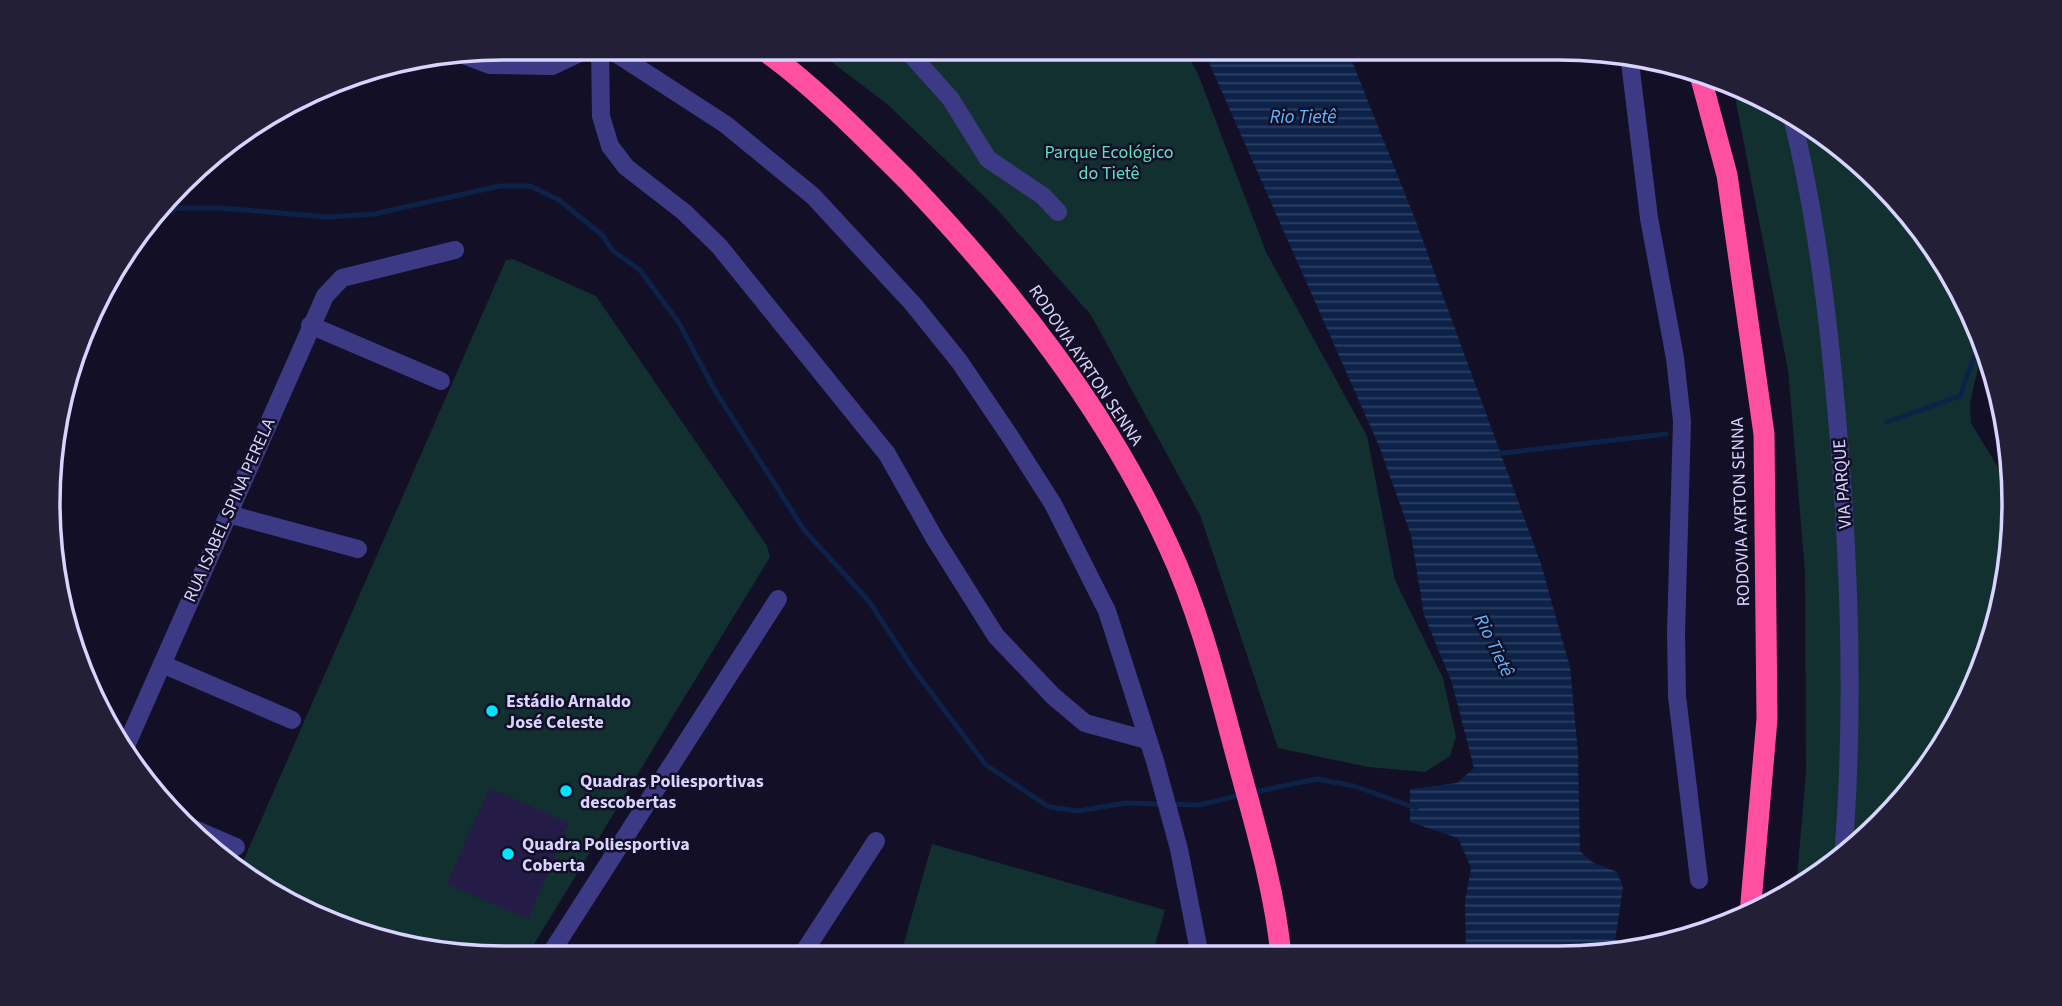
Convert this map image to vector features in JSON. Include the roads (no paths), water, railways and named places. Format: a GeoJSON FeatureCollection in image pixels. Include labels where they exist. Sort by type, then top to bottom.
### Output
{"type":"FeatureCollection","features":[{"type":"Feature","properties":{"kind":"highway","name":"RODOVIA AYRTON SENNA"},"geometry":{"type":"LineString","coordinates":[[774,60],[879,152],[1007,289],[1070,376],[1121,455],[1169,545],[1206,643],[1256,830],[1280,946]]}},
{"type":"Feature","properties":{"kind":"highway","name":"RODOVIA AYRTON SENNA"},"geometry":{"type":"LineString","coordinates":[[1702,83],[1727,175],[1764,434],[1767,719],[1751,903]]}},
{"type":"Feature","properties":{"kind":"street"},"geometry":{"type":"LineString","coordinates":[[477,60],[490,65],[552,66],[565,60]]}},
{"type":"Feature","properties":{"kind":"street"},"geometry":{"type":"LineString","coordinates":[[600,60],[601,116],[610,146],[626,167],[684,212],[719,246],[887,454],[935,539],[996,636],[1053,696],[1085,723],[1147,740]]}},
{"type":"Feature","properties":{"kind":"street"},"geometry":{"type":"LineString","coordinates":[[626,60],[725,124],[813,196],[863,248],[959,361],[1053,504],[1107,611],[1155,761],[1179,849],[1198,946]]}},
{"type":"Feature","properties":{"kind":"street"},"geometry":{"type":"LineString","coordinates":[[916,60],[950,98],[988,159],[1043,196],[1058,212]]}},
{"type":"Feature","properties":{"kind":"street"},"geometry":{"type":"LineString","coordinates":[[1630,65],[1649,218],[1675,358],[1682,421],[1677,696],[1699,880]]}},
{"type":"Feature","properties":{"kind":"street","name":"VIA PARQUE"},"geometry":{"type":"LineString","coordinates":[[1795,127],[1802,158],[1830,332],[1843,480],[1850,616],[1851,763],[1844,842]]}},
{"type":"Feature","properties":{"kind":"street","name":"RUA ISABEL SPINA PERELA"},"geometry":{"type":"LineString","coordinates":[[128,740],[325,296],[342,278],[455,250]]}},
{"type":"Feature","properties":{"kind":"street"},"geometry":{"type":"LineString","coordinates":[[310,325],[441,381]]}},
{"type":"Feature","properties":{"kind":"street"},"geometry":{"type":"LineString","coordinates":[[228,514],[358,549]]}},
{"type":"Feature","properties":{"kind":"street"},"geometry":{"type":"LineString","coordinates":[[555,946],[778,599]]}},
{"type":"Feature","properties":{"kind":"street"},"geometry":{"type":"LineString","coordinates":[[162,664],[292,720]]}},
{"type":"Feature","properties":{"kind":"street"},"geometry":{"type":"LineString","coordinates":[[212,836],[236,847]]}},
{"type":"Feature","properties":{"kind":"street"},"geometry":{"type":"LineString","coordinates":[[808,946],[876,841]]}},
{"type":"Feature","properties":{"kind":"water","name":"Rio Tietê"},"geometry":{"type":"Polygon","coordinates":[[[1208,60],[1352,60],[1415,219],[1541,564],[1570,667],[1578,753],[1580,851],[1592,862],[1617,872],[1623,887],[1615,943],[1588,946],[1466,946],[1465,901],[1471,868],[1458,838],[1410,822],[1410,789],[1457,783],[1474,768],[1452,683],[1424,615],[1411,535],[1379,446],[1208,60]]]}},
{"type":"Feature","properties":{"kind":"waterway"},"geometry":{"type":"LineString","coordinates":[[170,211],[179,208],[221,208],[327,217],[374,214],[500,186],[530,186],[559,200],[602,235],[613,251],[640,270],[679,323],[714,389],[804,530],[868,600],[914,670],[986,765],[1049,807],[1078,811],[1125,803],[1199,805],[1240,795]]}},
{"type":"Feature","properties":{"kind":"waterway"},"geometry":{"type":"LineString","coordinates":[[1887,422],[1960,396],[1976,352]]}},
{"type":"Feature","properties":{"kind":"waterway"},"geometry":{"type":"LineString","coordinates":[[1495,454],[1666,434]]}},
{"type":"Feature","properties":{"kind":"waterway"},"geometry":{"type":"LineString","coordinates":[[1250,793],[1317,779],[1354,786],[1416,808]]}},
{"type":"Feature","properties":{"kind":"place","name":"Estádio Arnaldo José Celeste"},"geometry":{"type":"Point","coordinates":[492,711]}},
{"type":"Feature","properties":{"kind":"place","name":"Quadras Poliesportivas descobertas"},"geometry":{"type":"Point","coordinates":[566,791]}},
{"type":"Feature","properties":{"kind":"place","name":"Quadra Poliesportiva Coberta"},"geometry":{"type":"Point","coordinates":[508,854]}},
{"type":"Feature","properties":{"kind":"park label","name":"Parque Ecológico do Tietê"},"geometry":{"type":"Point","coordinates":[1109,162]}}]}
